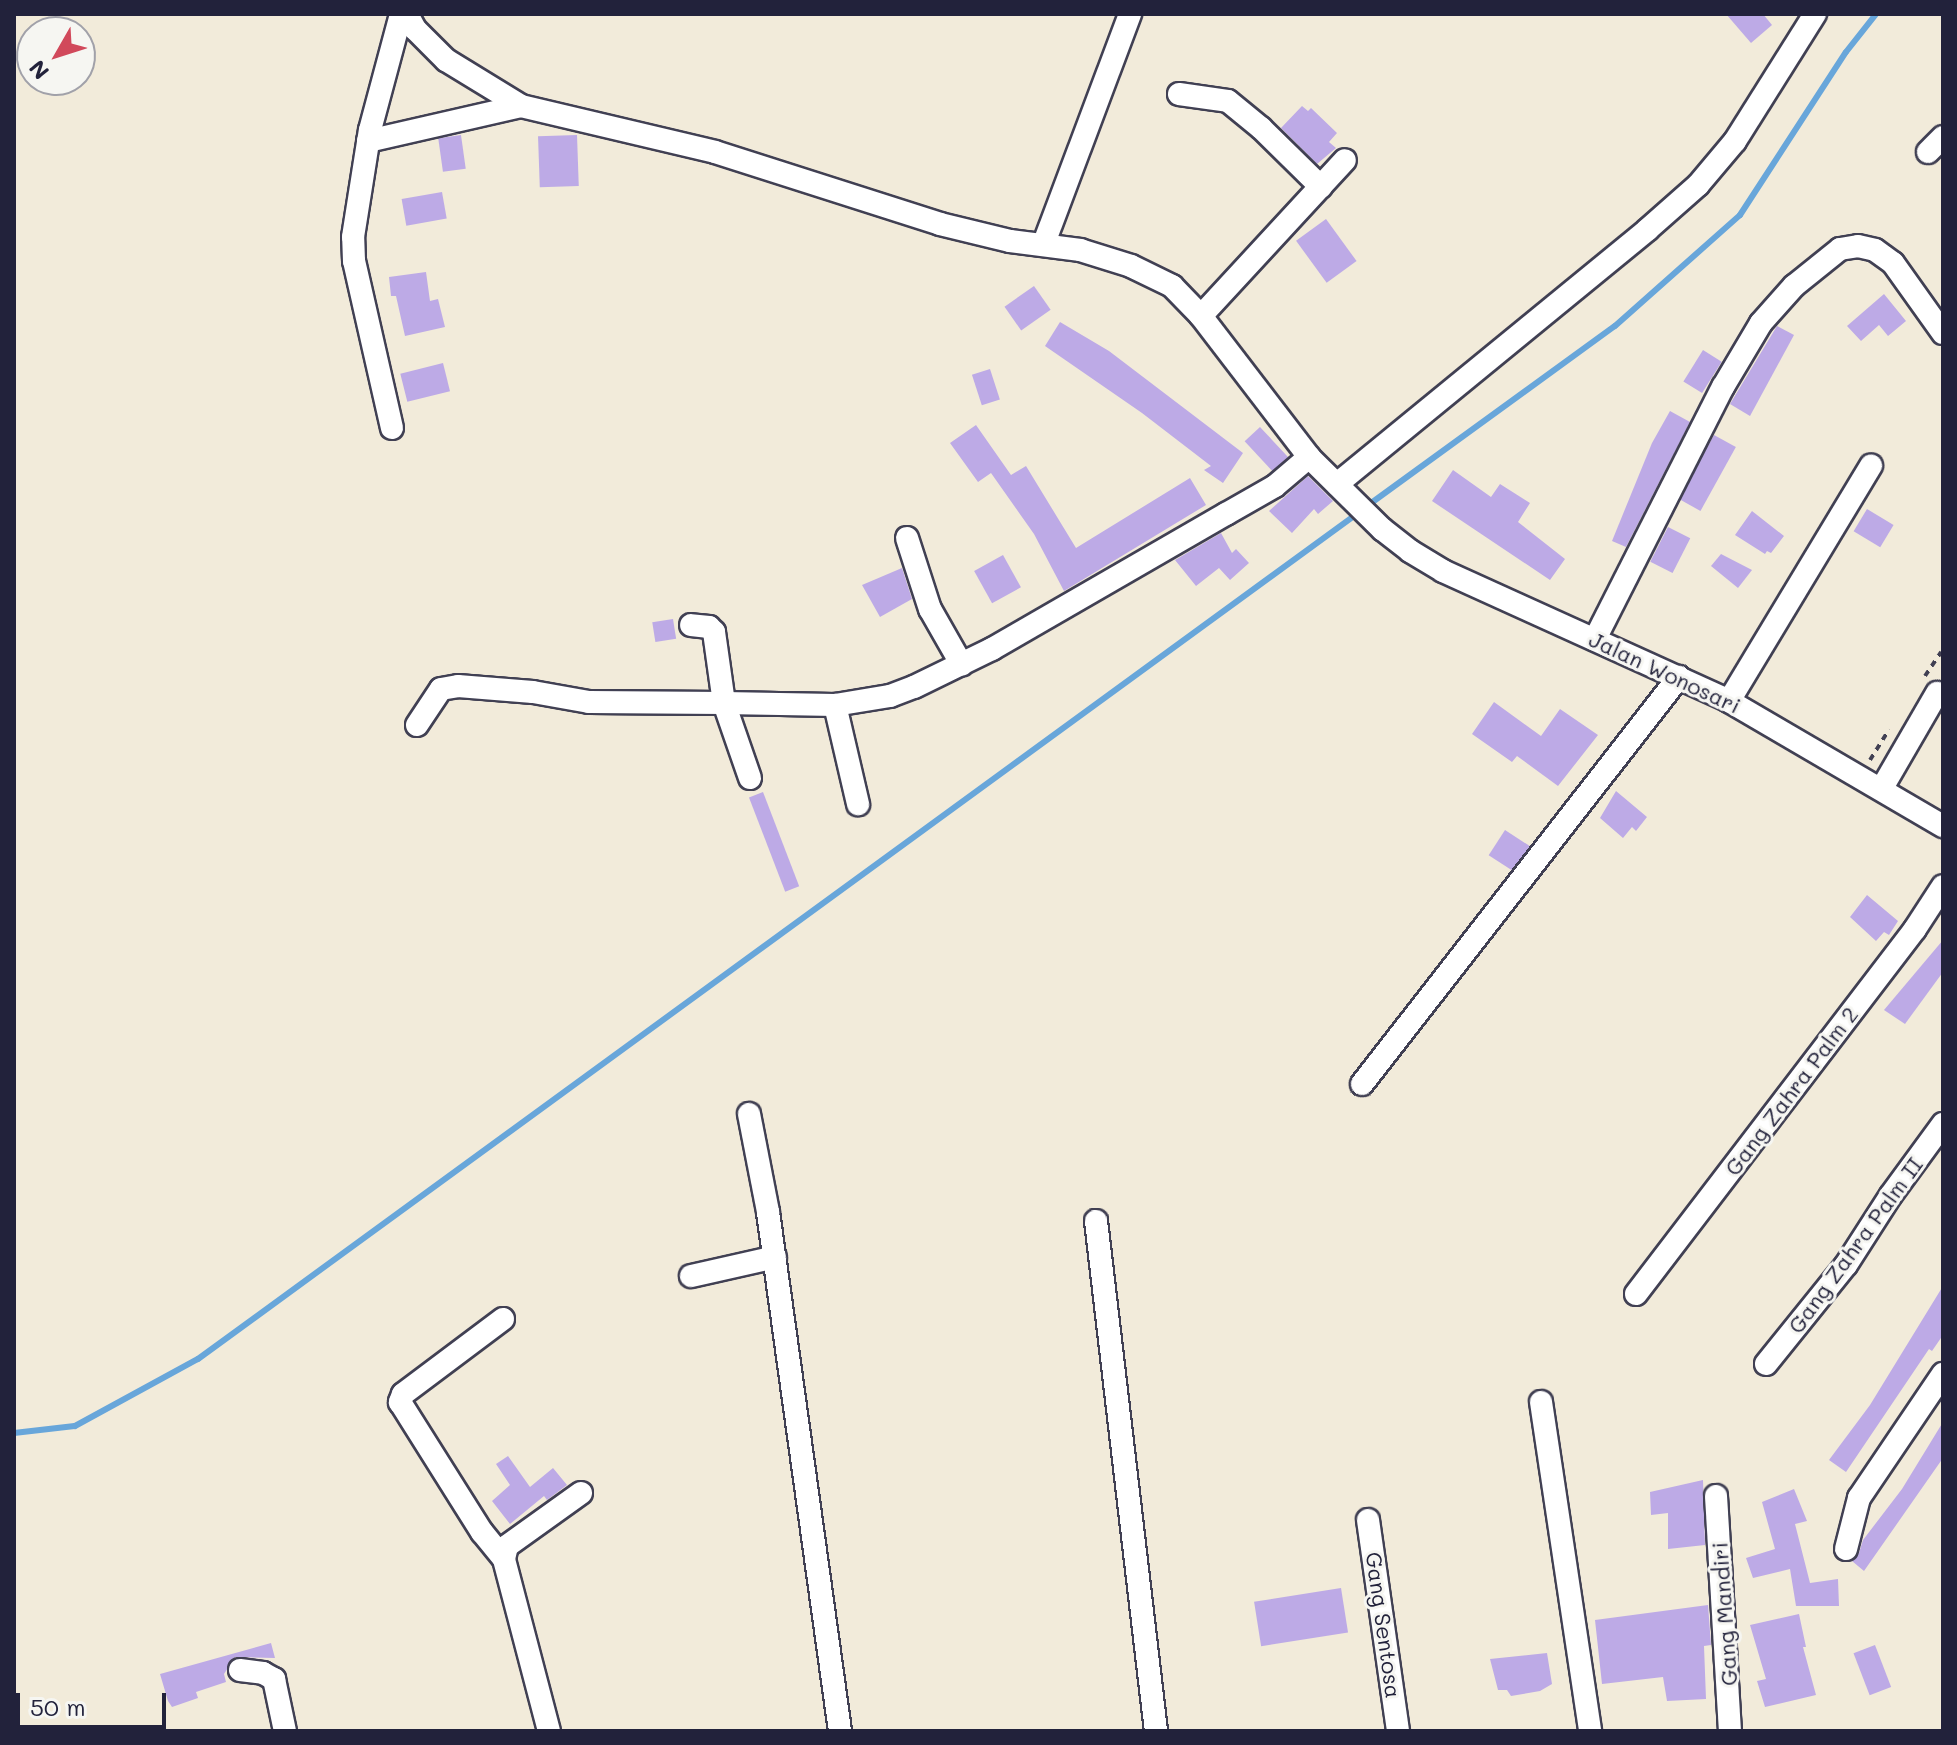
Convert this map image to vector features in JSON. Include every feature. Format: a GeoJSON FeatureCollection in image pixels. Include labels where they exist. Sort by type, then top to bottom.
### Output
{"type":"FeatureCollection","features":[{"type":"Feature","properties":{"kind":"street"},"geometry":{"type":"LineString","coordinates":[[404,14],[446,60],[521,106]]}},
{"type":"Feature","properties":{"kind":"street"},"geometry":{"type":"LineString","coordinates":[[392,428],[354,261],[353,237],[368,141],[404,14]]}},
{"type":"Feature","properties":{"kind":"street"},"geometry":{"type":"LineString","coordinates":[[1044,243],[1130,14]]}},
{"type":"Feature","properties":{"kind":"street"},"geometry":{"type":"LineString","coordinates":[[1340,487],[1698,185],[1735,141],[1815,14]]}},
{"type":"Feature","properties":{"kind":"street"},"geometry":{"type":"LineString","coordinates":[[1179,94],[1228,101],[1261,128],[1321,187]]}},
{"type":"Feature","properties":{"kind":"street"},"geometry":{"type":"LineString","coordinates":[[368,141],[521,106]]}},
{"type":"Feature","properties":{"kind":"street","name":"Jalan Wonosari"},"geometry":{"type":"LineString","coordinates":[[521,106],[715,152],[940,224],[1010,241],[1080,250],[1131,266],[1172,286],[1201,316],[1309,457],[1382,529],[1443,571],[1729,701],[1943,826]]}},
{"type":"Feature","properties":{"kind":"street"},"geometry":{"type":"LineString","coordinates":[[1201,316],[1345,160]]}},
{"type":"Feature","properties":{"kind":"street"},"geometry":{"type":"LineString","coordinates":[[1595,639],[1723,387],[1761,323],[1794,286],[1840,249],[1858,246],[1875,250],[1893,263],[1943,333]]}},
{"type":"Feature","properties":{"kind":"street"},"geometry":{"type":"LineString","coordinates":[[417,725],[441,689],[458,686],[533,692],[589,702],[835,705],[890,696],[962,665],[1275,486],[1309,457]]}},
{"type":"Feature","properties":{"kind":"street"},"geometry":{"type":"LineString","coordinates":[[1729,701],[1871,466]]}},
{"type":"Feature","properties":{"kind":"street"},"geometry":{"type":"LineString","coordinates":[[907,538],[930,609],[962,665]]}},
{"type":"Feature","properties":{"kind":"street"},"geometry":{"type":"LineString","coordinates":[[691,625],[709,627],[714,632],[724,703],[750,778]]}},
{"type":"Feature","properties":{"kind":"street"},"geometry":{"type":"LineString","coordinates":[[1362,1084],[1679,677]]}},
{"type":"Feature","properties":{"kind":"street"},"geometry":{"type":"LineString","coordinates":[[1882,788],[1937,693]]}},
{"type":"Feature","properties":{"kind":"street"},"geometry":{"type":"LineString","coordinates":[[835,705],[858,804]]}},
{"type":"Feature","properties":{"kind":"street","name":"Gang Zahra Palm 2"},"geometry":{"type":"LineString","coordinates":[[1636,1294],[1915,929],[1943,886]]}},
{"type":"Feature","properties":{"kind":"street"},"geometry":{"type":"LineString","coordinates":[[749,1114],[775,1257],[840,1731]]}},
{"type":"Feature","properties":{"kind":"street","name":"Gang Zahra Palm II"},"geometry":{"type":"LineString","coordinates":[[1766,1364],[1846,1265],[1884,1205],[1943,1124]]}},
{"type":"Feature","properties":{"kind":"street"},"geometry":{"type":"LineString","coordinates":[[1096,1221],[1156,1731]]}},
{"type":"Feature","properties":{"kind":"street"},"geometry":{"type":"LineString","coordinates":[[691,1276],[775,1257]]}},
{"type":"Feature","properties":{"kind":"street"},"geometry":{"type":"LineString","coordinates":[[503,1319],[403,1394],[400,1402],[482,1532],[504,1559],[549,1731]]}},
{"type":"Feature","properties":{"kind":"street"},"geometry":{"type":"LineString","coordinates":[[1846,1549],[1859,1498],[1943,1374]]}},
{"type":"Feature","properties":{"kind":"street"},"geometry":{"type":"LineString","coordinates":[[1541,1402],[1590,1731]]}},
{"type":"Feature","properties":{"kind":"street"},"geometry":{"type":"LineString","coordinates":[[504,1559],[507,1546],[581,1493]]}},
{"type":"Feature","properties":{"kind":"street","name":"Gang Mandiri"},"geometry":{"type":"LineString","coordinates":[[1716,1496],[1730,1731]]}},
{"type":"Feature","properties":{"kind":"street","name":"Gang Sentosa"},"geometry":{"type":"LineString","coordinates":[[1368,1520],[1398,1731]]}},
{"type":"Feature","properties":{"kind":"street"},"geometry":{"type":"LineString","coordinates":[[240,1670],[263,1673],[274,1679],[285,1731]]}},
{"type":"Feature","properties":{"kind":"building"},"geometry":{"type":"Polygon","coordinates":[[[1726,14],[1763,14],[1772,25],[1751,43],[1726,14]]]}},
{"type":"Feature","properties":{"kind":"building"},"geometry":{"type":"Polygon","coordinates":[[[1302,106],[1308,111],[1311,108],[1337,133],[1329,142],[1336,148],[1317,164],[1281,128],[1302,106]]]}},
{"type":"Feature","properties":{"kind":"building"},"geometry":{"type":"Polygon","coordinates":[[[461,135],[466,169],[443,172],[438,138],[461,135]]]}},
{"type":"Feature","properties":{"kind":"building"},"geometry":{"type":"Polygon","coordinates":[[[577,135],[579,186],[540,187],[538,136],[577,135]]]}},
{"type":"Feature","properties":{"kind":"building"},"geometry":{"type":"Polygon","coordinates":[[[442,192],[447,219],[406,226],[402,199],[442,192]]]}},
{"type":"Feature","properties":{"kind":"building"},"geometry":{"type":"Polygon","coordinates":[[[1326,219],[1357,261],[1327,283],[1296,241],[1326,219]]]}},
{"type":"Feature","properties":{"kind":"building"},"geometry":{"type":"Polygon","coordinates":[[[426,272],[430,301],[438,299],[445,327],[405,336],[396,296],[391,296],[389,277],[426,272]]]}},
{"type":"Feature","properties":{"kind":"building"},"geometry":{"type":"Polygon","coordinates":[[[1034,286],[1051,310],[1021,330],[1005,307],[1034,286]]]}},
{"type":"Feature","properties":{"kind":"building"},"geometry":{"type":"Polygon","coordinates":[[[1884,294],[1906,321],[1888,336],[1879,325],[1861,341],[1847,326],[1884,294]]]}},
{"type":"Feature","properties":{"kind":"building"},"geometry":{"type":"Polygon","coordinates":[[[1060,322],[1109,351],[1243,453],[1223,483],[1204,470],[1211,466],[1142,413],[1045,346],[1060,322]]]}},
{"type":"Feature","properties":{"kind":"building"},"geometry":{"type":"Polygon","coordinates":[[[1777,326],[1794,335],[1750,416],[1730,404],[1777,326]]]}},
{"type":"Feature","properties":{"kind":"building"},"geometry":{"type":"Polygon","coordinates":[[[1703,350],[1722,362],[1702,393],[1683,381],[1703,350]]]}},
{"type":"Feature","properties":{"kind":"building"},"geometry":{"type":"Polygon","coordinates":[[[443,363],[450,391],[407,402],[400,374],[443,363]]]}},
{"type":"Feature","properties":{"kind":"building"},"geometry":{"type":"Polygon","coordinates":[[[990,369],[1000,399],[982,405],[972,375],[990,369]]]}},
{"type":"Feature","properties":{"kind":"building"},"geometry":{"type":"Polygon","coordinates":[[[1670,411],[1690,422],[1626,547],[1612,541],[1652,443],[1670,411]]]}},
{"type":"Feature","properties":{"kind":"building"},"geometry":{"type":"Polygon","coordinates":[[[976,425],[1011,475],[1026,466],[1076,548],[1190,478],[1206,505],[1064,591],[1034,534],[991,473],[978,482],[950,443],[976,425]]]}},
{"type":"Feature","properties":{"kind":"building"},"geometry":{"type":"Polygon","coordinates":[[[1260,427],[1288,457],[1273,471],[1245,441],[1260,427]]]}},
{"type":"Feature","properties":{"kind":"building"},"geometry":{"type":"Polygon","coordinates":[[[1714,435],[1736,447],[1700,511],[1679,499],[1714,435]]]}},
{"type":"Feature","properties":{"kind":"building"},"geometry":{"type":"Polygon","coordinates":[[[1453,470],[1491,497],[1500,484],[1530,503],[1518,522],[1565,559],[1550,580],[1432,501],[1453,470]]]}},
{"type":"Feature","properties":{"kind":"building"},"geometry":{"type":"Polygon","coordinates":[[[1308,476],[1333,501],[1318,514],[1314,509],[1292,533],[1269,511],[1308,476]]]}},
{"type":"Feature","properties":{"kind":"building"},"geometry":{"type":"Polygon","coordinates":[[[1867,509],[1894,525],[1880,547],[1854,531],[1867,509]]]}},
{"type":"Feature","properties":{"kind":"building"},"geometry":{"type":"Polygon","coordinates":[[[1752,511],[1784,536],[1771,553],[1767,551],[1765,554],[1735,535],[1752,511]]]}},
{"type":"Feature","properties":{"kind":"building"},"geometry":{"type":"Polygon","coordinates":[[[1668,527],[1690,538],[1673,573],[1650,562],[1668,527]]]}},
{"type":"Feature","properties":{"kind":"building"},"geometry":{"type":"Polygon","coordinates":[[[1221,533],[1232,553],[1236,549],[1249,563],[1230,580],[1219,568],[1196,586],[1175,560],[1221,533]]]}},
{"type":"Feature","properties":{"kind":"building"},"geometry":{"type":"Polygon","coordinates":[[[1721,554],[1752,570],[1738,588],[1711,566],[1721,554]]]}},
{"type":"Feature","properties":{"kind":"building"},"geometry":{"type":"Polygon","coordinates":[[[1003,555],[1021,587],[992,603],[974,571],[1003,555]]]}},
{"type":"Feature","properties":{"kind":"building"},"geometry":{"type":"Polygon","coordinates":[[[902,568],[912,599],[880,617],[862,585],[902,568]]]}},
{"type":"Feature","properties":{"kind":"building"},"geometry":{"type":"Polygon","coordinates":[[[673,619],[676,639],[655,642],[652,622],[673,619]]]}},
{"type":"Feature","properties":{"kind":"building"},"geometry":{"type":"Polygon","coordinates":[[[1494,702],[1541,736],[1560,709],[1598,735],[1558,786],[1517,756],[1512,762],[1472,734],[1494,702]]]}},
{"type":"Feature","properties":{"kind":"building"},"geometry":{"type":"Polygon","coordinates":[[[1616,791],[1647,817],[1636,831],[1632,827],[1623,838],[1600,818],[1616,791]]]}},
{"type":"Feature","properties":{"kind":"building"},"geometry":{"type":"Polygon","coordinates":[[[763,792],[799,886],[785,892],[749,797],[763,792]]]}},
{"type":"Feature","properties":{"kind":"building"},"geometry":{"type":"Polygon","coordinates":[[[1505,830],[1530,846],[1514,871],[1489,855],[1505,830]]]}},
{"type":"Feature","properties":{"kind":"building"},"geometry":{"type":"Polygon","coordinates":[[[1867,895],[1898,921],[1889,935],[1884,932],[1876,941],[1850,917],[1867,895]]]}},
{"type":"Feature","properties":{"kind":"building"},"geometry":{"type":"Polygon","coordinates":[[[1943,940],[1943,972],[1905,1024],[1884,1010],[1943,940]]]}},
{"type":"Feature","properties":{"kind":"building"},"geometry":{"type":"Polygon","coordinates":[[[1943,1286],[1943,1335],[1932,1351],[1929,1349],[1846,1472],[1829,1460],[1870,1405],[1943,1286]]]}},
{"type":"Feature","properties":{"kind":"building"},"geometry":{"type":"Polygon","coordinates":[[[1943,1422],[1943,1458],[1864,1571],[1852,1561],[1859,1553],[1863,1540],[1902,1489],[1943,1422]]]}},
{"type":"Feature","properties":{"kind":"building"},"geometry":{"type":"Polygon","coordinates":[[[508,1456],[530,1487],[553,1468],[567,1485],[547,1500],[544,1496],[510,1524],[492,1501],[510,1485],[496,1464],[508,1456]]]}},
{"type":"Feature","properties":{"kind":"building"},"geometry":{"type":"Polygon","coordinates":[[[1703,1480],[1705,1545],[1668,1549],[1668,1513],[1651,1515],[1650,1492],[1703,1480]]]}},
{"type":"Feature","properties":{"kind":"building"},"geometry":{"type":"Polygon","coordinates":[[[1794,1489],[1807,1521],[1795,1524],[1810,1583],[1838,1579],[1839,1606],[1796,1606],[1790,1569],[1753,1578],[1746,1558],[1775,1549],[1762,1502],[1794,1489]]]}},
{"type":"Feature","properties":{"kind":"building"},"geometry":{"type":"Polygon","coordinates":[[[1341,1588],[1348,1632],[1261,1646],[1254,1602],[1341,1588]]]}},
{"type":"Feature","properties":{"kind":"building"},"geometry":{"type":"Polygon","coordinates":[[[1708,1605],[1711,1645],[1704,1646],[1706,1699],[1667,1701],[1663,1677],[1602,1684],[1595,1620],[1708,1605]]]}},
{"type":"Feature","properties":{"kind":"building"},"geometry":{"type":"Polygon","coordinates":[[[1799,1614],[1806,1647],[1803,1647],[1816,1695],[1765,1707],[1757,1681],[1766,1679],[1750,1625],[1799,1614]]]}},
{"type":"Feature","properties":{"kind":"building"},"geometry":{"type":"Polygon","coordinates":[[[271,1643],[275,1658],[235,1657],[224,1674],[226,1682],[196,1692],[198,1698],[172,1707],[168,1701],[160,1674],[271,1643]]]}},
{"type":"Feature","properties":{"kind":"building"},"geometry":{"type":"Polygon","coordinates":[[[1875,1645],[1891,1687],[1870,1695],[1854,1653],[1875,1645]]]}},
{"type":"Feature","properties":{"kind":"building"},"geometry":{"type":"Polygon","coordinates":[[[1547,1653],[1552,1684],[1540,1691],[1511,1696],[1507,1690],[1498,1690],[1490,1659],[1547,1653]]]}},
{"type":"Feature","properties":{"kind":"waterway"},"geometry":{"type":"LineString","coordinates":[[1367,506],[1615,326],[1740,215],[1846,52],[1876,14]]}},
{"type":"Feature","properties":{"kind":"waterway"},"geometry":{"type":"LineString","coordinates":[[14,1433],[75,1426],[198,1359],[1358,513]]}}]}
